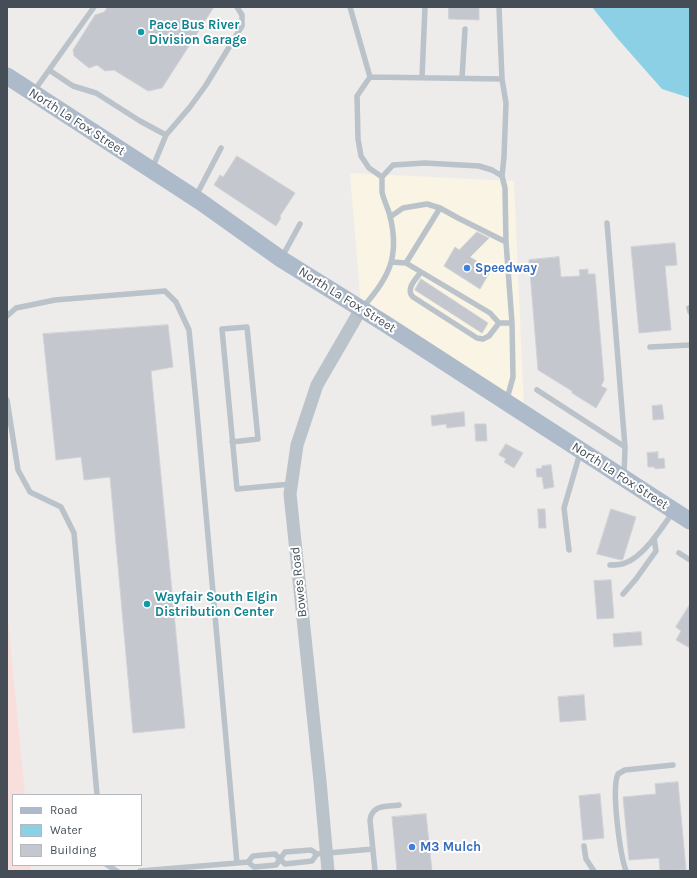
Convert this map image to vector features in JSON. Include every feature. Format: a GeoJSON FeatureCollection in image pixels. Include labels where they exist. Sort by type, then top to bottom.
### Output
{"type":"FeatureCollection","features":[{"type":"Feature","properties":{"kind":"main road","name":"North La Fox Street"},"geometry":{"type":"LineString","coordinates":[[7,76],[195,198],[281,259],[690,521]]}},
{"type":"Feature","properties":{"kind":"street","name":"Bowes Road"},"geometry":{"type":"LineString","coordinates":[[328,871],[322,854],[290,494],[296,445],[317,385],[361,309]]}},
{"type":"Feature","properties":{"kind":"lane"},"geometry":{"type":"LineString","coordinates":[[33,93],[94,7]]}},
{"type":"Feature","properties":{"kind":"lane"},"geometry":{"type":"LineString","coordinates":[[152,170],[166,135],[190,107],[206,85],[242,26],[242,15],[238,7]]}},
{"type":"Feature","properties":{"kind":"lane"},"geometry":{"type":"LineString","coordinates":[[350,7],[370,77]]}},
{"type":"Feature","properties":{"kind":"lane"},"geometry":{"type":"LineString","coordinates":[[422,77],[425,7]]}},
{"type":"Feature","properties":{"kind":"lane"},"geometry":{"type":"LineString","coordinates":[[499,7],[502,79],[506,103],[502,176],[505,188],[506,242],[512,323],[513,377],[506,402]]}},
{"type":"Feature","properties":{"kind":"lane"},"geometry":{"type":"LineString","coordinates":[[462,78],[465,29]]}},
{"type":"Feature","properties":{"kind":"lane"},"geometry":{"type":"LineString","coordinates":[[49,70],[73,86],[96,93],[166,135]]}},
{"type":"Feature","properties":{"kind":"lane"},"geometry":{"type":"LineString","coordinates":[[370,77],[502,79]]}},
{"type":"Feature","properties":{"kind":"lane"},"geometry":{"type":"LineString","coordinates":[[370,77],[357,96],[358,139],[361,156],[370,168],[382,177]]}},
{"type":"Feature","properties":{"kind":"lane"},"geometry":{"type":"LineString","coordinates":[[195,198],[221,148]]}},
{"type":"Feature","properties":{"kind":"lane"},"geometry":{"type":"LineString","coordinates":[[361,309],[377,291],[385,277],[394,249],[390,217],[382,193],[382,177],[393,165],[425,163],[479,166],[502,176]]}},
{"type":"Feature","properties":{"kind":"lane"},"geometry":{"type":"LineString","coordinates":[[390,217],[403,208],[427,204],[440,208],[506,242]]}},
{"type":"Feature","properties":{"kind":"lane"},"geometry":{"type":"LineString","coordinates":[[406,264],[440,208]]}},
{"type":"Feature","properties":{"kind":"lane"},"geometry":{"type":"LineString","coordinates":[[607,223],[625,447],[624,478]]}},
{"type":"Feature","properties":{"kind":"lane"},"geometry":{"type":"LineString","coordinates":[[281,259],[300,224]]}},
{"type":"Feature","properties":{"kind":"lane"},"geometry":{"type":"LineString","coordinates":[[391,262],[406,264],[421,272],[490,313],[499,323],[512,323]]}},
{"type":"Feature","properties":{"kind":"lane"},"geometry":{"type":"LineString","coordinates":[[421,272],[410,288],[410,294],[413,297],[477,338],[483,339],[489,336],[499,323]]}},
{"type":"Feature","properties":{"kind":"lane"},"geometry":{"type":"LineString","coordinates":[[7,316],[16,308],[55,300],[165,291],[176,302],[189,330],[237,863]]}},
{"type":"Feature","properties":{"kind":"lane"},"geometry":{"type":"LineString","coordinates":[[232,442],[258,439],[247,327],[222,329],[232,442],[237,489],[291,484]]}},
{"type":"Feature","properties":{"kind":"lane"},"geometry":{"type":"LineString","coordinates":[[650,347],[690,345]]}},
{"type":"Feature","properties":{"kind":"lane"},"geometry":{"type":"LineString","coordinates":[[537,390],[625,447]]}},
{"type":"Feature","properties":{"kind":"lane"},"geometry":{"type":"LineString","coordinates":[[7,400],[18,470],[30,492],[61,508],[74,533],[96,794]]}},
{"type":"Feature","properties":{"kind":"lane"},"geometry":{"type":"LineString","coordinates":[[569,550],[564,508],[580,450]]}},
{"type":"Feature","properties":{"kind":"lane"},"geometry":{"type":"LineString","coordinates":[[610,565],[625,564],[636,557],[654,538],[674,510]]}},
{"type":"Feature","properties":{"kind":"lane"},"geometry":{"type":"LineString","coordinates":[[623,594],[656,551],[654,538]]}},
{"type":"Feature","properties":{"kind":"lane"},"geometry":{"type":"LineString","coordinates":[[679,553],[690,560]]}},
{"type":"Feature","properties":{"kind":"lane"},"geometry":{"type":"LineString","coordinates":[[626,871],[620,848],[616,803],[616,778],[618,774],[625,770],[673,765]]}},
{"type":"Feature","properties":{"kind":"lane"},"geometry":{"type":"LineString","coordinates":[[375,871],[371,814],[379,807],[399,805]]}},
{"type":"Feature","properties":{"kind":"lane"},"geometry":{"type":"LineString","coordinates":[[584,846],[586,859],[594,871]]}},
{"type":"Feature","properties":{"kind":"lane"},"geometry":{"type":"LineString","coordinates":[[248,862],[254,867],[276,865],[284,852],[311,850],[322,854],[373,849]]}},
{"type":"Feature","properties":{"kind":"lane"},"geometry":{"type":"LineString","coordinates":[[140,871],[248,862],[253,856],[275,854],[285,864],[312,861],[322,854]]}},
{"type":"Feature","properties":{"kind":"shaded area"},"geometry":{"type":"Polygon","coordinates":[[[350,173],[514,181],[524,410],[361,307],[350,173]]]}},
{"type":"Feature","properties":{"kind":"shaded area"},"geometry":{"type":"Polygon","coordinates":[[[7,609],[25,794],[12,794],[12,866],[31,866],[31,871],[7,871],[7,609]]]}},
{"type":"Feature","properties":{"kind":"water"},"geometry":{"type":"Polygon","coordinates":[[[592,7],[690,7],[690,98],[662,89],[592,7]]]}},
{"type":"Feature","properties":{"kind":"building","name":"Pace Bus River Division Garage"},"geometry":{"type":"Polygon","coordinates":[[[108,7],[214,7],[162,88],[148,91],[114,70],[105,71],[97,65],[89,68],[74,56],[73,50],[95,15],[104,12],[108,7]]]}},
{"type":"Feature","properties":{"kind":"building"},"geometry":{"type":"Polygon","coordinates":[[[449,7],[479,7],[479,20],[449,19],[449,7]]]}},
{"type":"Feature","properties":{"kind":"building"},"geometry":{"type":"Polygon","coordinates":[[[237,156],[295,193],[280,216],[281,218],[276,226],[214,185],[220,175],[223,177],[237,156]]]}},
{"type":"Feature","properties":{"kind":"building","name":"Speedway"},"geometry":{"type":"Polygon","coordinates":[[[477,232],[489,238],[470,257],[491,270],[480,289],[444,266],[455,247],[459,250],[477,232]]]}},
{"type":"Feature","properties":{"kind":"building"},"geometry":{"type":"Polygon","coordinates":[[[675,243],[677,265],[665,266],[671,330],[639,333],[631,247],[675,243]]]}},
{"type":"Feature","properties":{"kind":"building"},"geometry":{"type":"Polygon","coordinates":[[[559,257],[561,277],[580,276],[579,270],[588,269],[588,274],[595,274],[604,380],[601,386],[607,389],[596,408],[538,370],[529,260],[559,257]]]}},
{"type":"Feature","properties":{"kind":"building","name":"Speedway"},"geometry":{"type":"Polygon","coordinates":[[[421,279],[488,323],[482,333],[415,290],[421,279]]]}},
{"type":"Feature","properties":{"kind":"building","name":"Wayfair South Elgin Distribution Center"},"geometry":{"type":"Polygon","coordinates":[[[168,325],[173,367],[151,371],[185,728],[133,733],[110,477],[84,480],[81,457],[56,460],[43,334],[168,325]]]}},
{"type":"Feature","properties":{"kind":"building"},"geometry":{"type":"Polygon","coordinates":[[[662,405],[664,419],[653,420],[652,406],[662,405]]]}},
{"type":"Feature","properties":{"kind":"building"},"geometry":{"type":"Polygon","coordinates":[[[464,412],[465,426],[447,428],[446,424],[432,426],[431,416],[464,412]]]}},
{"type":"Feature","properties":{"kind":"building"},"geometry":{"type":"Polygon","coordinates":[[[475,424],[486,424],[487,441],[476,441],[475,424]]]}},
{"type":"Feature","properties":{"kind":"building"},"geometry":{"type":"Polygon","coordinates":[[[506,444],[523,453],[514,468],[504,462],[506,459],[499,455],[506,444]]]}},
{"type":"Feature","properties":{"kind":"building"},"geometry":{"type":"Polygon","coordinates":[[[658,452],[658,459],[664,458],[665,468],[655,469],[655,467],[648,467],[647,453],[658,452]]]}},
{"type":"Feature","properties":{"kind":"building"},"geometry":{"type":"Polygon","coordinates":[[[551,465],[554,487],[544,489],[542,477],[537,477],[536,469],[542,468],[542,466],[551,465]]]}},
{"type":"Feature","properties":{"kind":"building"},"geometry":{"type":"Polygon","coordinates":[[[538,509],[545,509],[546,528],[539,528],[538,509]]]}},
{"type":"Feature","properties":{"kind":"building"},"geometry":{"type":"Polygon","coordinates":[[[611,509],[636,517],[623,559],[621,560],[597,554],[611,509]]]}},
{"type":"Feature","properties":{"kind":"building"},"geometry":{"type":"Polygon","coordinates":[[[611,580],[614,618],[597,619],[594,581],[611,580]]]}},
{"type":"Feature","properties":{"kind":"building"},"geometry":{"type":"Polygon","coordinates":[[[690,604],[690,648],[676,640],[681,631],[676,627],[690,604]]]}},
{"type":"Feature","properties":{"kind":"building"},"geometry":{"type":"Polygon","coordinates":[[[641,632],[642,645],[614,647],[613,634],[641,632]]]}},
{"type":"Feature","properties":{"kind":"building"},"geometry":{"type":"Polygon","coordinates":[[[584,695],[586,720],[560,722],[558,697],[584,695]]]}},
{"type":"Feature","properties":{"kind":"building"},"geometry":{"type":"Polygon","coordinates":[[[678,782],[686,870],[660,871],[659,858],[629,860],[623,797],[656,794],[655,784],[678,782]]]}},
{"type":"Feature","properties":{"kind":"building"},"geometry":{"type":"Polygon","coordinates":[[[600,794],[604,838],[583,840],[579,796],[600,794]]]}},
{"type":"Feature","properties":{"kind":"building"},"geometry":{"type":"Polygon","coordinates":[[[426,814],[432,871],[397,871],[392,817],[426,814]]]}},
{"type":"Feature","properties":{"kind":"place","name":"Pace Bus River Division Garage"},"geometry":{"type":"Point","coordinates":[141,32]}},
{"type":"Feature","properties":{"kind":"place","name":"Speedway"},"geometry":{"type":"Point","coordinates":[467,268]}},
{"type":"Feature","properties":{"kind":"place","name":"Wayfair South Elgin Distribution Center"},"geometry":{"type":"Point","coordinates":[147,604]}},
{"type":"Feature","properties":{"kind":"place","name":"M3 Mulch"},"geometry":{"type":"Point","coordinates":[412,847]}}]}
